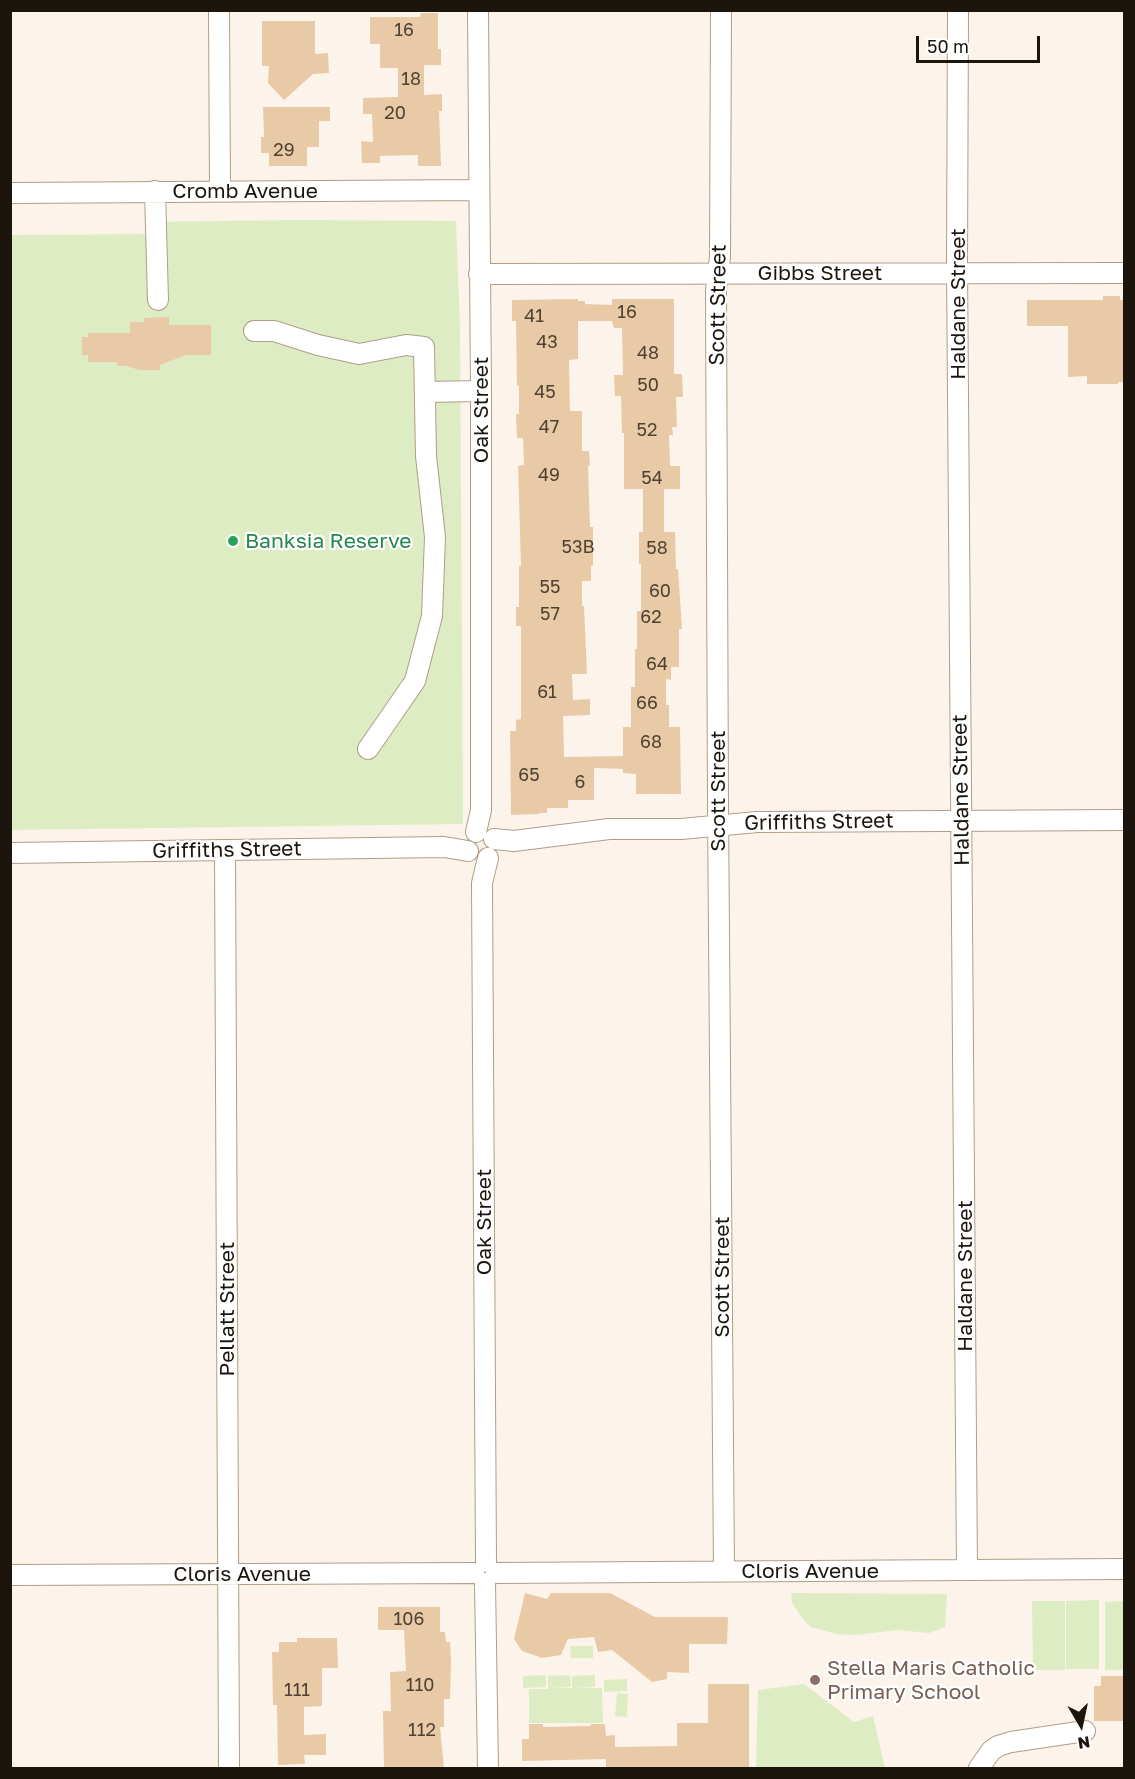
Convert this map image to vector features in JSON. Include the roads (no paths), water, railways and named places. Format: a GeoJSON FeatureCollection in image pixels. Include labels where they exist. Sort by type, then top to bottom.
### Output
{"type":"FeatureCollection","features":[{"type":"Feature","properties":{"kind":"street"},"geometry":{"type":"LineString","coordinates":[[219,10],[220,191]]}},
{"type":"Feature","properties":{"kind":"street","name":"Oak Street"},"geometry":{"type":"LineString","coordinates":[[478,10],[481,810],[485,845],[482,883],[488,1768]]}},
{"type":"Feature","properties":{"kind":"street","name":"Scott Street"},"geometry":{"type":"LineString","coordinates":[[721,10],[719,273],[716,290],[724,1571]]}},
{"type":"Feature","properties":{"kind":"street","name":"Haldane Street"},"geometry":{"type":"LineString","coordinates":[[958,10],[957,273],[967,1570]]}},
{"type":"Feature","properties":{"kind":"street","name":"Cromb Avenue"},"geometry":{"type":"LineString","coordinates":[[10,193],[479,190]]}},
{"type":"Feature","properties":{"kind":"street"},"geometry":{"type":"LineString","coordinates":[[155,191],[158,300]]}},
{"type":"Feature","properties":{"kind":"street","name":"Gibbs Street"},"geometry":{"type":"LineString","coordinates":[[479,274],[1125,273]]}},
{"type":"Feature","properties":{"kind":"street"},"geometry":{"type":"LineString","coordinates":[[254,331],[274,331],[318,345],[358,354],[406,345],[424,347],[426,456],[435,537],[432,616],[415,681],[368,749]]}},
{"type":"Feature","properties":{"kind":"street"},"geometry":{"type":"LineString","coordinates":[[425,392],[481,391]]}},
{"type":"Feature","properties":{"kind":"street","name":"Griffiths Street"},"geometry":{"type":"LineString","coordinates":[[10,853],[444,847],[485,845],[609,828],[681,829],[757,822],[1125,820]]}},
{"type":"Feature","properties":{"kind":"street","name":"Pellatt Street"},"geometry":{"type":"LineString","coordinates":[[225,850],[229,1768]]}},
{"type":"Feature","properties":{"kind":"street","name":"Cloris Avenue"},"geometry":{"type":"LineString","coordinates":[[10,1575],[1125,1569]]}},
{"type":"Feature","properties":{"kind":"street"},"geometry":{"type":"LineString","coordinates":[[979,1768],[990,1751],[998,1746],[1085,1731]]}},
{"type":"Feature","properties":{"kind":"place","name":"Banksia Reserve"},"geometry":{"type":"Point","coordinates":[233,541]}},
{"type":"Feature","properties":{"kind":"place","name":"Stella Maris Catholic Primary School"},"geometry":{"type":"Point","coordinates":[815,1680]}}]}
